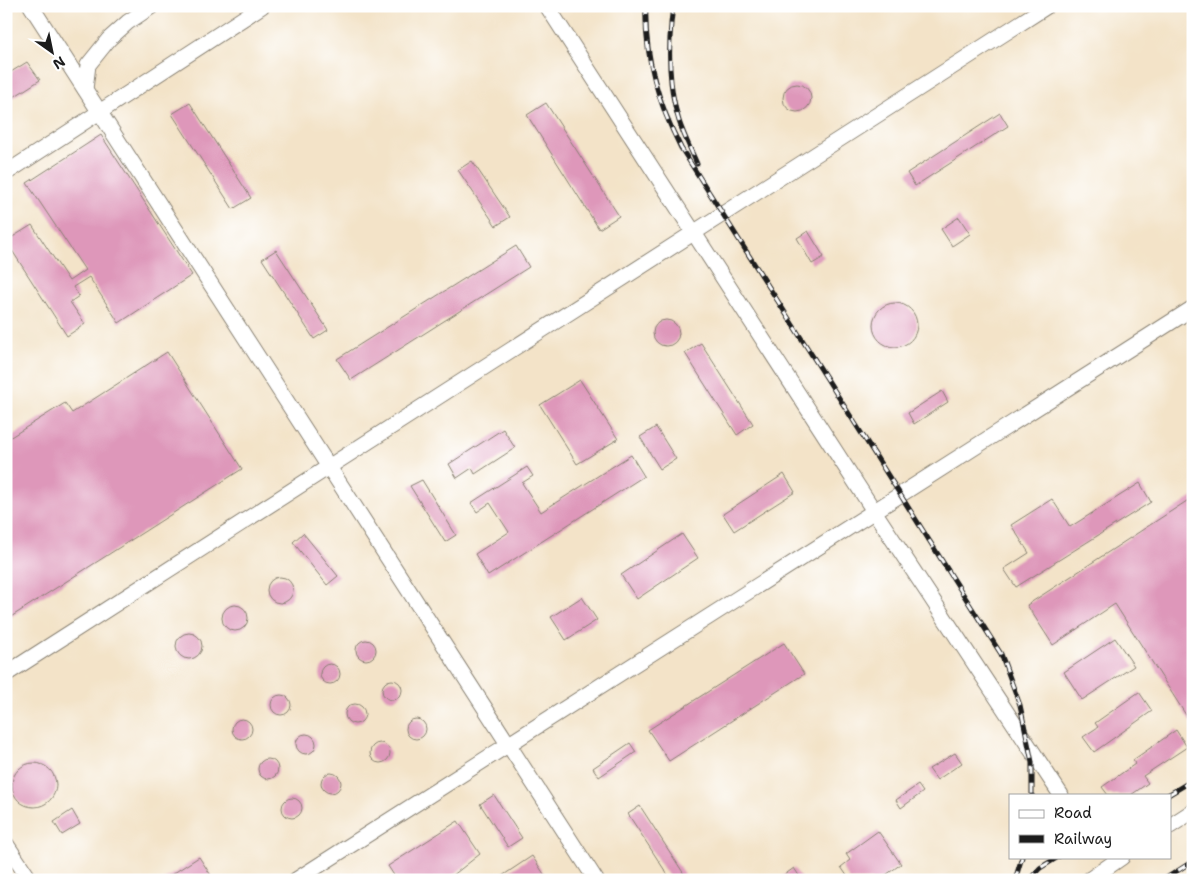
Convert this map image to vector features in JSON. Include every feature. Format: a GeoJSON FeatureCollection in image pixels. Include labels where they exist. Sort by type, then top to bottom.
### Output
{"type":"FeatureCollection","features":[{"type":"Feature","properties":{"kind":"lane"},"geometry":{"type":"LineString","coordinates":[[31,6],[596,880]]}},
{"type":"Feature","properties":{"kind":"lane"},"geometry":{"type":"LineString","coordinates":[[85,89],[88,65],[109,39],[128,22],[152,6]]}},
{"type":"Feature","properties":{"kind":"lane"},"geometry":{"type":"LineString","coordinates":[[6,173],[262,6]]}},
{"type":"Feature","properties":{"kind":"lane"},"geometry":{"type":"LineString","coordinates":[[547,6],[874,511],[1060,794]]}},
{"type":"Feature","properties":{"kind":"lane"},"geometry":{"type":"LineString","coordinates":[[6,674],[1047,6]]}},
{"type":"Feature","properties":{"kind":"lane"},"geometry":{"type":"LineString","coordinates":[[296,880],[1193,308]]}},
{"type":"Feature","properties":{"kind":"lane"},"geometry":{"type":"LineString","coordinates":[[1172,825],[1193,811]]}},
{"type":"Feature","properties":{"kind":"lane"},"geometry":{"type":"LineString","coordinates":[[6,844],[30,880]]}},
{"type":"Feature","properties":{"kind":"lane"},"geometry":{"type":"LineString","coordinates":[[1088,880],[1117,858]]}},
{"type":"Feature","properties":{"kind":"building"},"geometry":{"type":"Polygon","coordinates":[[[27,62],[40,80],[6,102],[6,75],[27,62]]]}},
{"type":"Feature","properties":{"kind":"building"},"geometry":{"type":"Polygon","coordinates":[[[797,84],[807,88],[811,98],[807,108],[797,112],[787,108],[783,98],[787,88],[797,84]]]}},
{"type":"Feature","properties":{"kind":"building"},"geometry":{"type":"Polygon","coordinates":[[[190,103],[251,198],[233,209],[172,114],[190,103]]]}},
{"type":"Feature","properties":{"kind":"building"},"geometry":{"type":"Polygon","coordinates":[[[546,103],[619,216],[599,229],[527,115],[546,103]]]}},
{"type":"Feature","properties":{"kind":"building"},"geometry":{"type":"Polygon","coordinates":[[[1000,113],[1008,126],[915,186],[907,173],[1000,113]]]}},
{"type":"Feature","properties":{"kind":"building"},"geometry":{"type":"Polygon","coordinates":[[[101,135],[192,275],[119,323],[89,277],[73,287],[79,296],[70,302],[85,324],[67,336],[6,241],[32,225],[69,281],[85,270],[27,183],[101,135]]]}},
{"type":"Feature","properties":{"kind":"building"},"geometry":{"type":"Polygon","coordinates":[[[472,161],[510,217],[496,226],[458,170],[472,161]]]}},
{"type":"Feature","properties":{"kind":"building"},"geometry":{"type":"Polygon","coordinates":[[[959,217],[970,234],[952,246],[941,229],[959,217]]]}},
{"type":"Feature","properties":{"kind":"building"},"geometry":{"type":"Polygon","coordinates":[[[808,231],[824,257],[812,264],[797,238],[808,231]]]}},
{"type":"Feature","properties":{"kind":"building"},"geometry":{"type":"Polygon","coordinates":[[[516,246],[529,267],[351,380],[337,359],[516,246]]]}},
{"type":"Feature","properties":{"kind":"building"},"geometry":{"type":"Polygon","coordinates":[[[276,250],[328,330],[314,339],[262,259],[276,250]]]}},
{"type":"Feature","properties":{"kind":"building"},"geometry":{"type":"Polygon","coordinates":[[[891,303],[899,303],[911,309],[917,325],[911,341],[899,347],[891,347],[879,341],[873,329],[873,321],[879,309],[891,303]]]}},
{"type":"Feature","properties":{"kind":"building"},"geometry":{"type":"Polygon","coordinates":[[[666,320],[675,324],[679,333],[675,342],[666,346],[657,342],[653,333],[657,324],[666,320]]]}},
{"type":"Feature","properties":{"kind":"building"},"geometry":{"type":"Polygon","coordinates":[[[701,343],[753,424],[737,435],[685,353],[701,343]]]}},
{"type":"Feature","properties":{"kind":"building"},"geometry":{"type":"Polygon","coordinates":[[[167,352],[242,469],[6,620],[6,440],[65,403],[72,413],[167,352]]]}},
{"type":"Feature","properties":{"kind":"building"},"geometry":{"type":"Polygon","coordinates":[[[580,380],[618,439],[577,464],[540,405],[580,380]]]}},
{"type":"Feature","properties":{"kind":"building"},"geometry":{"type":"Polygon","coordinates":[[[942,391],[948,402],[914,424],[908,413],[942,391]]]}},
{"type":"Feature","properties":{"kind":"building"},"geometry":{"type":"Polygon","coordinates":[[[656,427],[676,459],[660,469],[640,437],[656,427]]]}},
{"type":"Feature","properties":{"kind":"building"},"geometry":{"type":"Polygon","coordinates":[[[503,429],[515,448],[475,474],[472,468],[457,478],[449,464],[503,429]]]}},
{"type":"Feature","properties":{"kind":"building"},"geometry":{"type":"Polygon","coordinates":[[[631,455],[644,476],[488,576],[475,554],[509,532],[490,503],[477,512],[471,503],[527,467],[533,476],[522,483],[541,512],[631,455]]]}},
{"type":"Feature","properties":{"kind":"building"},"geometry":{"type":"Polygon","coordinates":[[[784,474],[795,492],[734,531],[723,514],[784,474]]]}},
{"type":"Feature","properties":{"kind":"building"},"geometry":{"type":"Polygon","coordinates":[[[422,480],[456,535],[445,542],[410,486],[422,480]]]}},
{"type":"Feature","properties":{"kind":"building"},"geometry":{"type":"Polygon","coordinates":[[[1140,483],[1151,502],[1016,587],[1004,569],[1029,553],[1011,525],[1052,499],[1070,527],[1140,483]]]}},
{"type":"Feature","properties":{"kind":"building"},"geometry":{"type":"Polygon","coordinates":[[[1193,497],[1193,726],[1115,604],[1053,645],[1027,605],[1193,497]]]}},
{"type":"Feature","properties":{"kind":"building"},"geometry":{"type":"Polygon","coordinates":[[[303,533],[338,576],[327,585],[293,542],[303,533]]]}},
{"type":"Feature","properties":{"kind":"building"},"geometry":{"type":"Polygon","coordinates":[[[682,534],[698,558],[637,599],[621,575],[682,534]]]}},
{"type":"Feature","properties":{"kind":"building"},"geometry":{"type":"Polygon","coordinates":[[[280,577],[289,581],[293,590],[289,599],[280,603],[271,599],[267,590],[271,581],[280,577]]]}},
{"type":"Feature","properties":{"kind":"building"},"geometry":{"type":"Polygon","coordinates":[[[582,597],[597,620],[566,640],[551,617],[582,597]]]}},
{"type":"Feature","properties":{"kind":"building"},"geometry":{"type":"Polygon","coordinates":[[[235,605],[244,609],[248,618],[244,627],[235,631],[226,627],[222,618],[226,609],[235,605]]]}},
{"type":"Feature","properties":{"kind":"building"},"geometry":{"type":"Polygon","coordinates":[[[189,633],[198,637],[202,646],[198,655],[189,659],[180,655],[176,646],[180,637],[189,633]]]}},
{"type":"Feature","properties":{"kind":"building"},"geometry":{"type":"Polygon","coordinates":[[[1115,638],[1134,666],[1082,700],[1064,672],[1115,638]]]}},
{"type":"Feature","properties":{"kind":"building"},"geometry":{"type":"Polygon","coordinates":[[[366,640],[373,643],[376,650],[373,657],[366,660],[359,657],[356,650],[359,643],[366,640]]]}},
{"type":"Feature","properties":{"kind":"building"},"geometry":{"type":"Polygon","coordinates":[[[784,643],[804,674],[669,761],[648,730],[784,643]]]}},
{"type":"Feature","properties":{"kind":"building"},"geometry":{"type":"Polygon","coordinates":[[[330,664],[337,667],[340,674],[337,681],[330,684],[323,681],[320,674],[323,667],[330,664]]]}},
{"type":"Feature","properties":{"kind":"building"},"geometry":{"type":"Polygon","coordinates":[[[392,680],[399,683],[402,690],[399,697],[392,700],[385,697],[382,690],[385,683],[392,680]]]}},
{"type":"Feature","properties":{"kind":"building"},"geometry":{"type":"Polygon","coordinates":[[[1139,692],[1152,711],[1094,752],[1083,737],[1098,727],[1095,723],[1139,692]]]}},
{"type":"Feature","properties":{"kind":"building"},"geometry":{"type":"Polygon","coordinates":[[[281,695],[288,698],[291,705],[288,712],[281,715],[274,712],[271,705],[274,698],[281,695]]]}},
{"type":"Feature","properties":{"kind":"building"},"geometry":{"type":"Polygon","coordinates":[[[355,704],[362,707],[365,714],[362,721],[355,724],[348,721],[345,714],[348,707],[355,704]]]}},
{"type":"Feature","properties":{"kind":"building"},"geometry":{"type":"Polygon","coordinates":[[[242,719],[249,722],[252,729],[249,736],[242,739],[235,736],[232,729],[235,722],[242,719]]]}},
{"type":"Feature","properties":{"kind":"building"},"geometry":{"type":"Polygon","coordinates":[[[416,719],[423,722],[426,729],[423,736],[416,739],[409,736],[406,729],[409,722],[416,719]]]}},
{"type":"Feature","properties":{"kind":"building"},"geometry":{"type":"Polygon","coordinates":[[[1176,730],[1187,747],[1143,776],[1148,783],[1132,794],[1107,794],[1102,787],[1135,764],[1133,760],[1176,730]]]}},
{"type":"Feature","properties":{"kind":"building"},"geometry":{"type":"Polygon","coordinates":[[[306,734],[313,737],[316,744],[313,751],[306,754],[299,751],[296,744],[299,737],[306,734]]]}},
{"type":"Feature","properties":{"kind":"building"},"geometry":{"type":"Polygon","coordinates":[[[380,743],[387,746],[390,753],[387,760],[380,763],[373,760],[370,753],[373,746],[380,743]]]}},
{"type":"Feature","properties":{"kind":"building"},"geometry":{"type":"Polygon","coordinates":[[[630,743],[636,752],[599,777],[593,768],[630,743]]]}},
{"type":"Feature","properties":{"kind":"building"},"geometry":{"type":"Polygon","coordinates":[[[955,753],[962,763],[937,780],[929,769],[955,753]]]}},
{"type":"Feature","properties":{"kind":"building"},"geometry":{"type":"Polygon","coordinates":[[[268,759],[275,762],[278,769],[275,776],[268,779],[261,776],[258,769],[261,762],[268,759]]]}},
{"type":"Feature","properties":{"kind":"building"},"geometry":{"type":"Polygon","coordinates":[[[34,763],[46,767],[52,773],[56,785],[52,797],[46,803],[34,807],[22,803],[16,797],[12,785],[16,773],[22,767],[34,763]]]}},
{"type":"Feature","properties":{"kind":"building"},"geometry":{"type":"Polygon","coordinates":[[[331,773],[338,776],[341,783],[338,790],[331,793],[324,790],[321,783],[324,776],[331,773]]]}},
{"type":"Feature","properties":{"kind":"building"},"geometry":{"type":"Polygon","coordinates":[[[918,785],[923,792],[901,808],[896,800],[918,785]]]}},
{"type":"Feature","properties":{"kind":"building"},"geometry":{"type":"Polygon","coordinates":[[[494,795],[522,838],[508,847],[480,804],[494,795]]]}},
{"type":"Feature","properties":{"kind":"building"},"geometry":{"type":"Polygon","coordinates":[[[292,798],[299,801],[302,808],[299,815],[292,818],[285,815],[282,808],[285,801],[292,798]]]}},
{"type":"Feature","properties":{"kind":"building"},"geometry":{"type":"Polygon","coordinates":[[[640,806],[684,874],[675,880],[671,880],[628,814],[640,806]]]}},
{"type":"Feature","properties":{"kind":"building"},"geometry":{"type":"Polygon","coordinates":[[[72,810],[80,824],[62,835],[54,822],[72,810]]]}},
{"type":"Feature","properties":{"kind":"building"},"geometry":{"type":"Polygon","coordinates":[[[458,821],[480,854],[447,880],[397,880],[388,866],[458,821]]]}},
{"type":"Feature","properties":{"kind":"building"},"geometry":{"type":"Polygon","coordinates":[[[878,831],[901,864],[879,880],[850,880],[841,867],[850,860],[846,854],[878,831]]]}},
{"type":"Feature","properties":{"kind":"building"},"geometry":{"type":"Polygon","coordinates":[[[532,856],[548,880],[496,880],[532,856]]]}},
{"type":"Feature","properties":{"kind":"building"},"geometry":{"type":"Polygon","coordinates":[[[199,857],[214,880],[163,880],[199,857]]]}},
{"type":"Feature","properties":{"kind":"building"},"geometry":{"type":"Polygon","coordinates":[[[794,868],[802,880],[777,880],[794,868]]]}},
{"type":"Feature","properties":{"kind":"railway"},"geometry":{"type":"LineString","coordinates":[[646,6],[647,43],[654,79],[659,97],[681,148],[1001,654],[1020,705],[1032,762],[1032,794]]}},
{"type":"Feature","properties":{"kind":"railway"},"geometry":{"type":"LineString","coordinates":[[673,6],[670,64],[675,108],[685,138],[697,164]]}},
{"type":"Feature","properties":{"kind":"railway"},"geometry":{"type":"LineString","coordinates":[[1170,794],[1193,780]]}},
{"type":"Feature","properties":{"kind":"railway"},"geometry":{"type":"LineString","coordinates":[[1015,880],[1022,858]]}},
{"type":"Feature","properties":{"kind":"railway"},"geometry":{"type":"LineString","coordinates":[[1029,880],[1040,868],[1056,858]]}},
{"type":"Feature","properties":{"kind":"railway"},"geometry":{"type":"LineString","coordinates":[[1163,880],[1193,861]]}}]}
